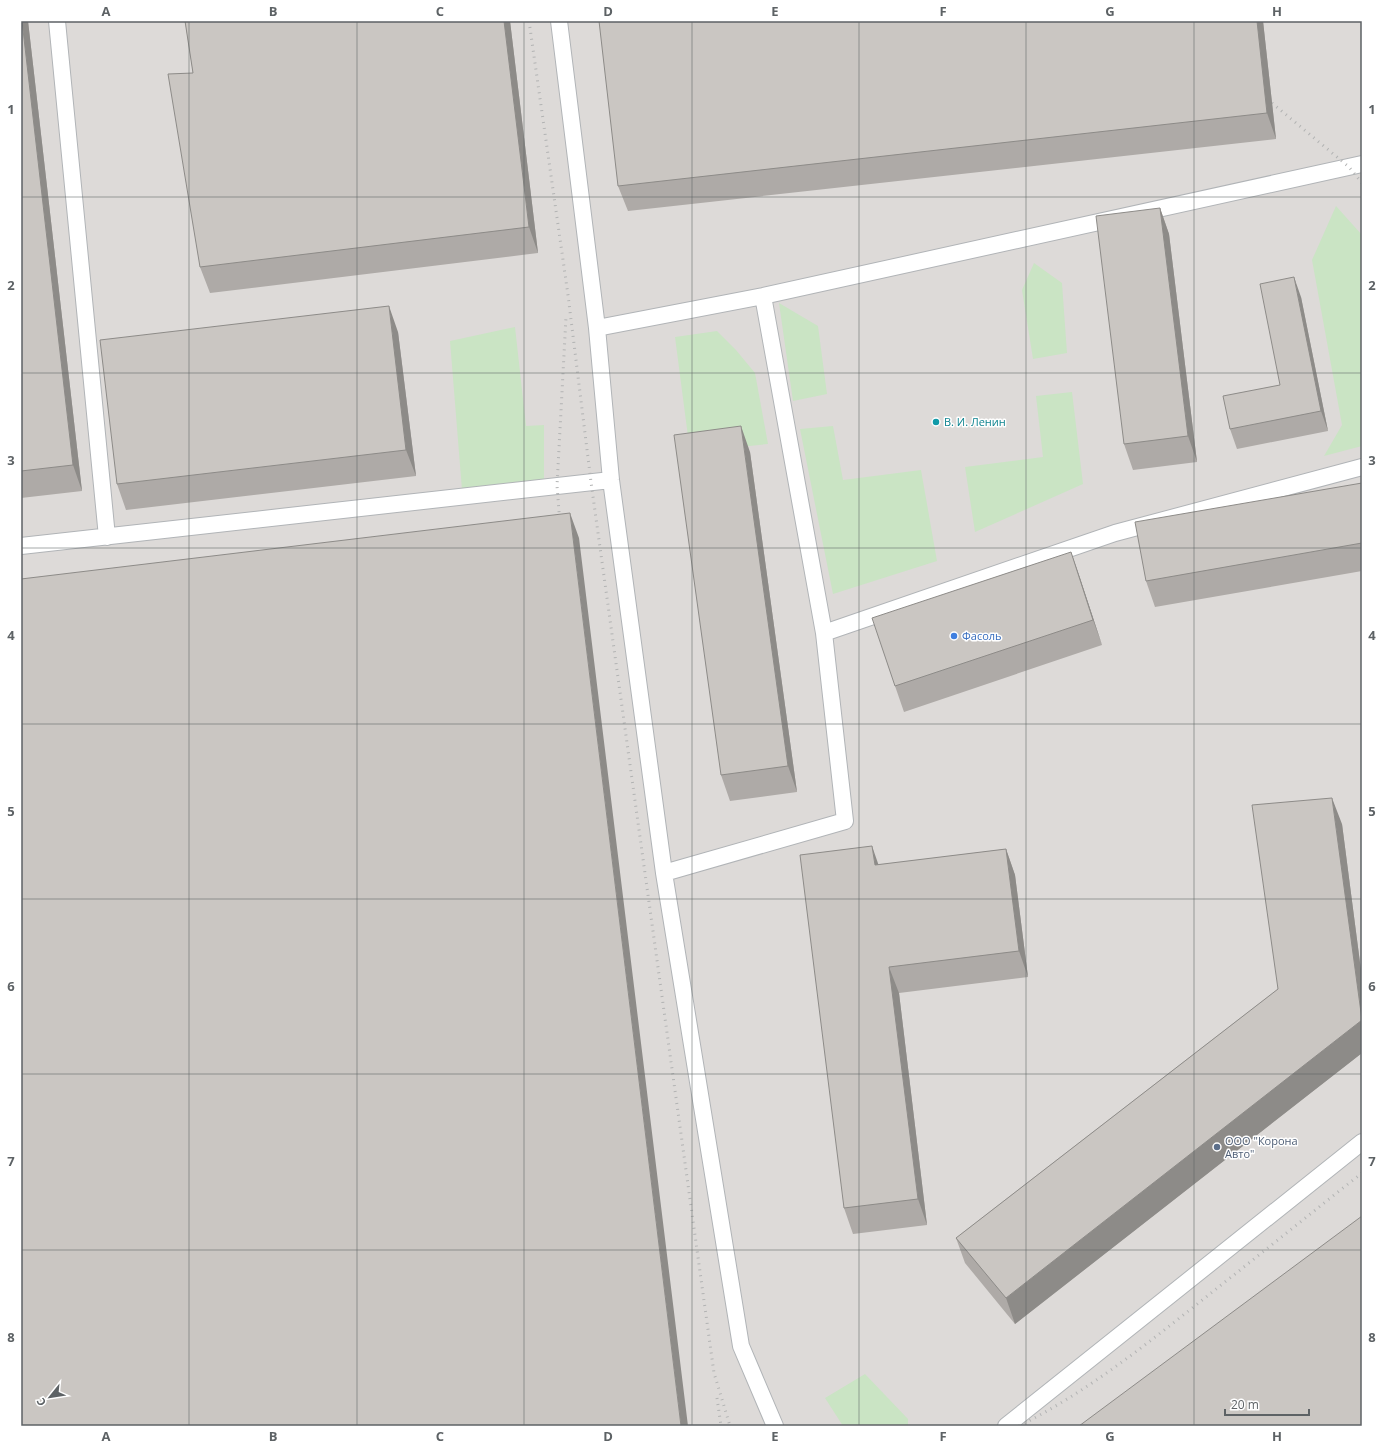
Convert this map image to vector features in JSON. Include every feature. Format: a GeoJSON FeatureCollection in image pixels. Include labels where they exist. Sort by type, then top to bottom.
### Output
{"type":"FeatureCollection","features":[{"type":"Feature","properties":{"kind":"lane"},"geometry":{"type":"LineString","coordinates":[[57,21],[107,537]]}},
{"type":"Feature","properties":{"kind":"lane"},"geometry":{"type":"LineString","coordinates":[[559,21],[597,328],[611,480],[664,873],[741,1346],[775,1426]]}},
{"type":"Feature","properties":{"kind":"lane"},"geometry":{"type":"LineString","coordinates":[[597,328],[763,296],[1362,164]]}},
{"type":"Feature","properties":{"kind":"lane"},"geometry":{"type":"LineString","coordinates":[[664,873],[845,821],[824,633],[763,296]]}},
{"type":"Feature","properties":{"kind":"lane"},"geometry":{"type":"LineString","coordinates":[[824,633],[1115,533],[1362,467]]}},
{"type":"Feature","properties":{"kind":"lane"},"geometry":{"type":"LineString","coordinates":[[21,546],[611,480]]}},
{"type":"Feature","properties":{"kind":"lane"},"geometry":{"type":"LineString","coordinates":[[1006,1426],[1362,1142]]}},
{"type":"Feature","properties":{"kind":"shaded area"},"geometry":{"type":"Polygon","coordinates":[[[21,21],[1362,21],[1362,1426],[21,1426],[21,21]]]}},
{"type":"Feature","properties":{"kind":"green space"},"geometry":{"type":"Polygon","coordinates":[[[1336,206],[1362,235],[1362,446],[1324,456],[1342,425],[1312,260],[1336,206]]]}},
{"type":"Feature","properties":{"kind":"green space"},"geometry":{"type":"Polygon","coordinates":[[[1034,263],[1062,283],[1067,353],[1033,359],[1022,290],[1034,263]]]}},
{"type":"Feature","properties":{"kind":"green space"},"geometry":{"type":"Polygon","coordinates":[[[779,303],[818,326],[827,394],[793,401],[779,303]]]}},
{"type":"Feature","properties":{"kind":"green space"},"geometry":{"type":"Polygon","coordinates":[[[515,327],[526,426],[544,425],[544,481],[462,490],[450,341],[515,327]]]}},
{"type":"Feature","properties":{"kind":"green space"},"geometry":{"type":"Polygon","coordinates":[[[717,331],[736,350],[755,373],[768,444],[690,452],[675,337],[717,331]]]}},
{"type":"Feature","properties":{"kind":"green space"},"geometry":{"type":"Polygon","coordinates":[[[1072,392],[1083,484],[975,532],[965,467],[1043,457],[1036,396],[1072,392]]]}},
{"type":"Feature","properties":{"kind":"green space"},"geometry":{"type":"Polygon","coordinates":[[[833,426],[843,480],[921,470],[937,561],[833,594],[800,429],[833,426]]]}},
{"type":"Feature","properties":{"kind":"green space"},"geometry":{"type":"Polygon","coordinates":[[[865,1374],[908,1419],[908,1426],[843,1426],[825,1398],[865,1374]]]}},
{"type":"Feature","properties":{"kind":"building"},"geometry":{"type":"Polygon","coordinates":[[[21,21],[73,465],[21,471],[21,21]]]}},
{"type":"Feature","properties":{"kind":"building"},"geometry":{"type":"Polygon","coordinates":[[[185,21],[504,21],[529,227],[200,267],[168,74],[193,73],[185,21]]]}},
{"type":"Feature","properties":{"kind":"building"},"geometry":{"type":"Polygon","coordinates":[[[599,21],[1257,21],[1267,113],[618,186],[599,21]]]}},
{"type":"Feature","properties":{"kind":"building"},"geometry":{"type":"Polygon","coordinates":[[[1160,208],[1188,436],[1124,444],[1096,216],[1160,208]]]}},
{"type":"Feature","properties":{"kind":"building"},"geometry":{"type":"Polygon","coordinates":[[[1294,277],[1321,411],[1230,429],[1223,396],[1280,385],[1260,284],[1294,277]]]}},
{"type":"Feature","properties":{"kind":"building"},"geometry":{"type":"Polygon","coordinates":[[[389,306],[406,450],[117,484],[100,340],[389,306]]]}},
{"type":"Feature","properties":{"kind":"building"},"geometry":{"type":"Polygon","coordinates":[[[741,426],[788,766],[721,775],[674,435],[741,426]]]}},
{"type":"Feature","properties":{"kind":"building"},"geometry":{"type":"Polygon","coordinates":[[[1362,483],[1362,543],[1146,581],[1135,522],[1362,483]]]}},
{"type":"Feature","properties":{"kind":"building"},"geometry":{"type":"Polygon","coordinates":[[[570,513],[681,1426],[21,1426],[21,579],[570,513]]]}},
{"type":"Feature","properties":{"kind":"building"},"geometry":{"type":"Polygon","coordinates":[[[1071,552],[1093,620],[895,686],[872,618],[1071,552]]]}},
{"type":"Feature","properties":{"kind":"building"},"geometry":{"type":"Polygon","coordinates":[[[1332,798],[1362,1020],[1006,1298],[956,1238],[1278,989],[1252,805],[1332,798]]]}},
{"type":"Feature","properties":{"kind":"building"},"geometry":{"type":"Polygon","coordinates":[[[872,846],[875,865],[1006,849],[1019,951],[889,967],[918,1199],[844,1208],[800,855],[872,846]]]}},
{"type":"Feature","properties":{"kind":"building"},"geometry":{"type":"Polygon","coordinates":[[[1362,1216],[1362,1426],[1079,1426],[1362,1216]]]}},
{"type":"Feature","properties":{"kind":"railway"},"geometry":{"type":"LineString","coordinates":[[529,21],[568,295],[591,482],[714,1373],[730,1426]]}},
{"type":"Feature","properties":{"kind":"railway"},"geometry":{"type":"LineString","coordinates":[[1272,103],[1349,167],[1362,183]]}},
{"type":"Feature","properties":{"kind":"railway"},"geometry":{"type":"LineString","coordinates":[[560,524],[557,486],[566,317]]}},
{"type":"Feature","properties":{"kind":"railway"},"geometry":{"type":"LineString","coordinates":[[1019,1426],[1069,1398],[1139,1350],[1362,1173]]}},
{"type":"Feature","properties":{"kind":"railway"},"geometry":{"type":"LineString","coordinates":[[717,1398],[721,1426]]}},
{"type":"Feature","properties":{"kind":"place","name":"В. И. Ленин"},"geometry":{"type":"Point","coordinates":[936,422]}},
{"type":"Feature","properties":{"kind":"place","name":"Фасоль"},"geometry":{"type":"Point","coordinates":[954,636]}},
{"type":"Feature","properties":{"kind":"place","name":"ООО \"Корона Авто\""},"geometry":{"type":"Point","coordinates":[1217,1147]}}]}
